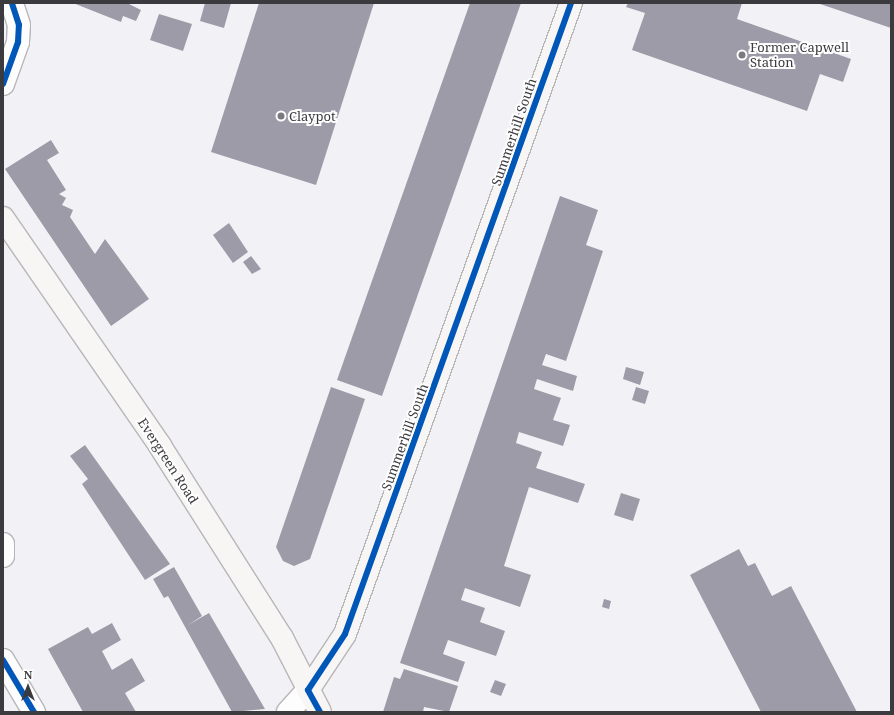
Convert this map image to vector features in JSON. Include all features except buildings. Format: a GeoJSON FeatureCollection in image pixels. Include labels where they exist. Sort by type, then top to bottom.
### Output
{"type":"FeatureCollection","features":[{"type":"Feature","properties":{"kind":"street"},"geometry":{"type":"LineString","coordinates":[[3,84],[18,42],[18,25],[12,3]]}},
{"type":"Feature","properties":{"kind":"street","name":"Summerhill South"},"geometry":{"type":"LineString","coordinates":[[308,690],[345,634],[571,3]]}},
{"type":"Feature","properties":{"kind":"street","name":"Evergreen Road"},"geometry":{"type":"LineString","coordinates":[[3,218],[160,446],[282,638],[320,712]]}},
{"type":"Feature","properties":{"kind":"street"},"geometry":{"type":"LineString","coordinates":[[3,544],[3,556]]}},
{"type":"Feature","properties":{"kind":"street"},"geometry":{"type":"LineString","coordinates":[[3,660],[34,712]]}},
{"type":"Feature","properties":{"kind":"street"},"geometry":{"type":"LineString","coordinates":[[288,712],[308,690]]}},
{"type":"Feature","properties":{"kind":"cycle path"},"geometry":{"type":"LineString","coordinates":[[3,84],[18,42],[19,25],[12,3]]}},
{"type":"Feature","properties":{"kind":"cycle path"},"geometry":{"type":"LineString","coordinates":[[320,712],[308,690],[345,634],[571,3]]}},
{"type":"Feature","properties":{"kind":"cycle path"},"geometry":{"type":"LineString","coordinates":[[3,660],[34,712]]}},
{"type":"Feature","properties":{"kind":"place","name":"Former Capwell Station"},"geometry":{"type":"Point","coordinates":[742,55]}},
{"type":"Feature","properties":{"kind":"place","name":"Claypot"},"geometry":{"type":"Point","coordinates":[281,116]}}]}
